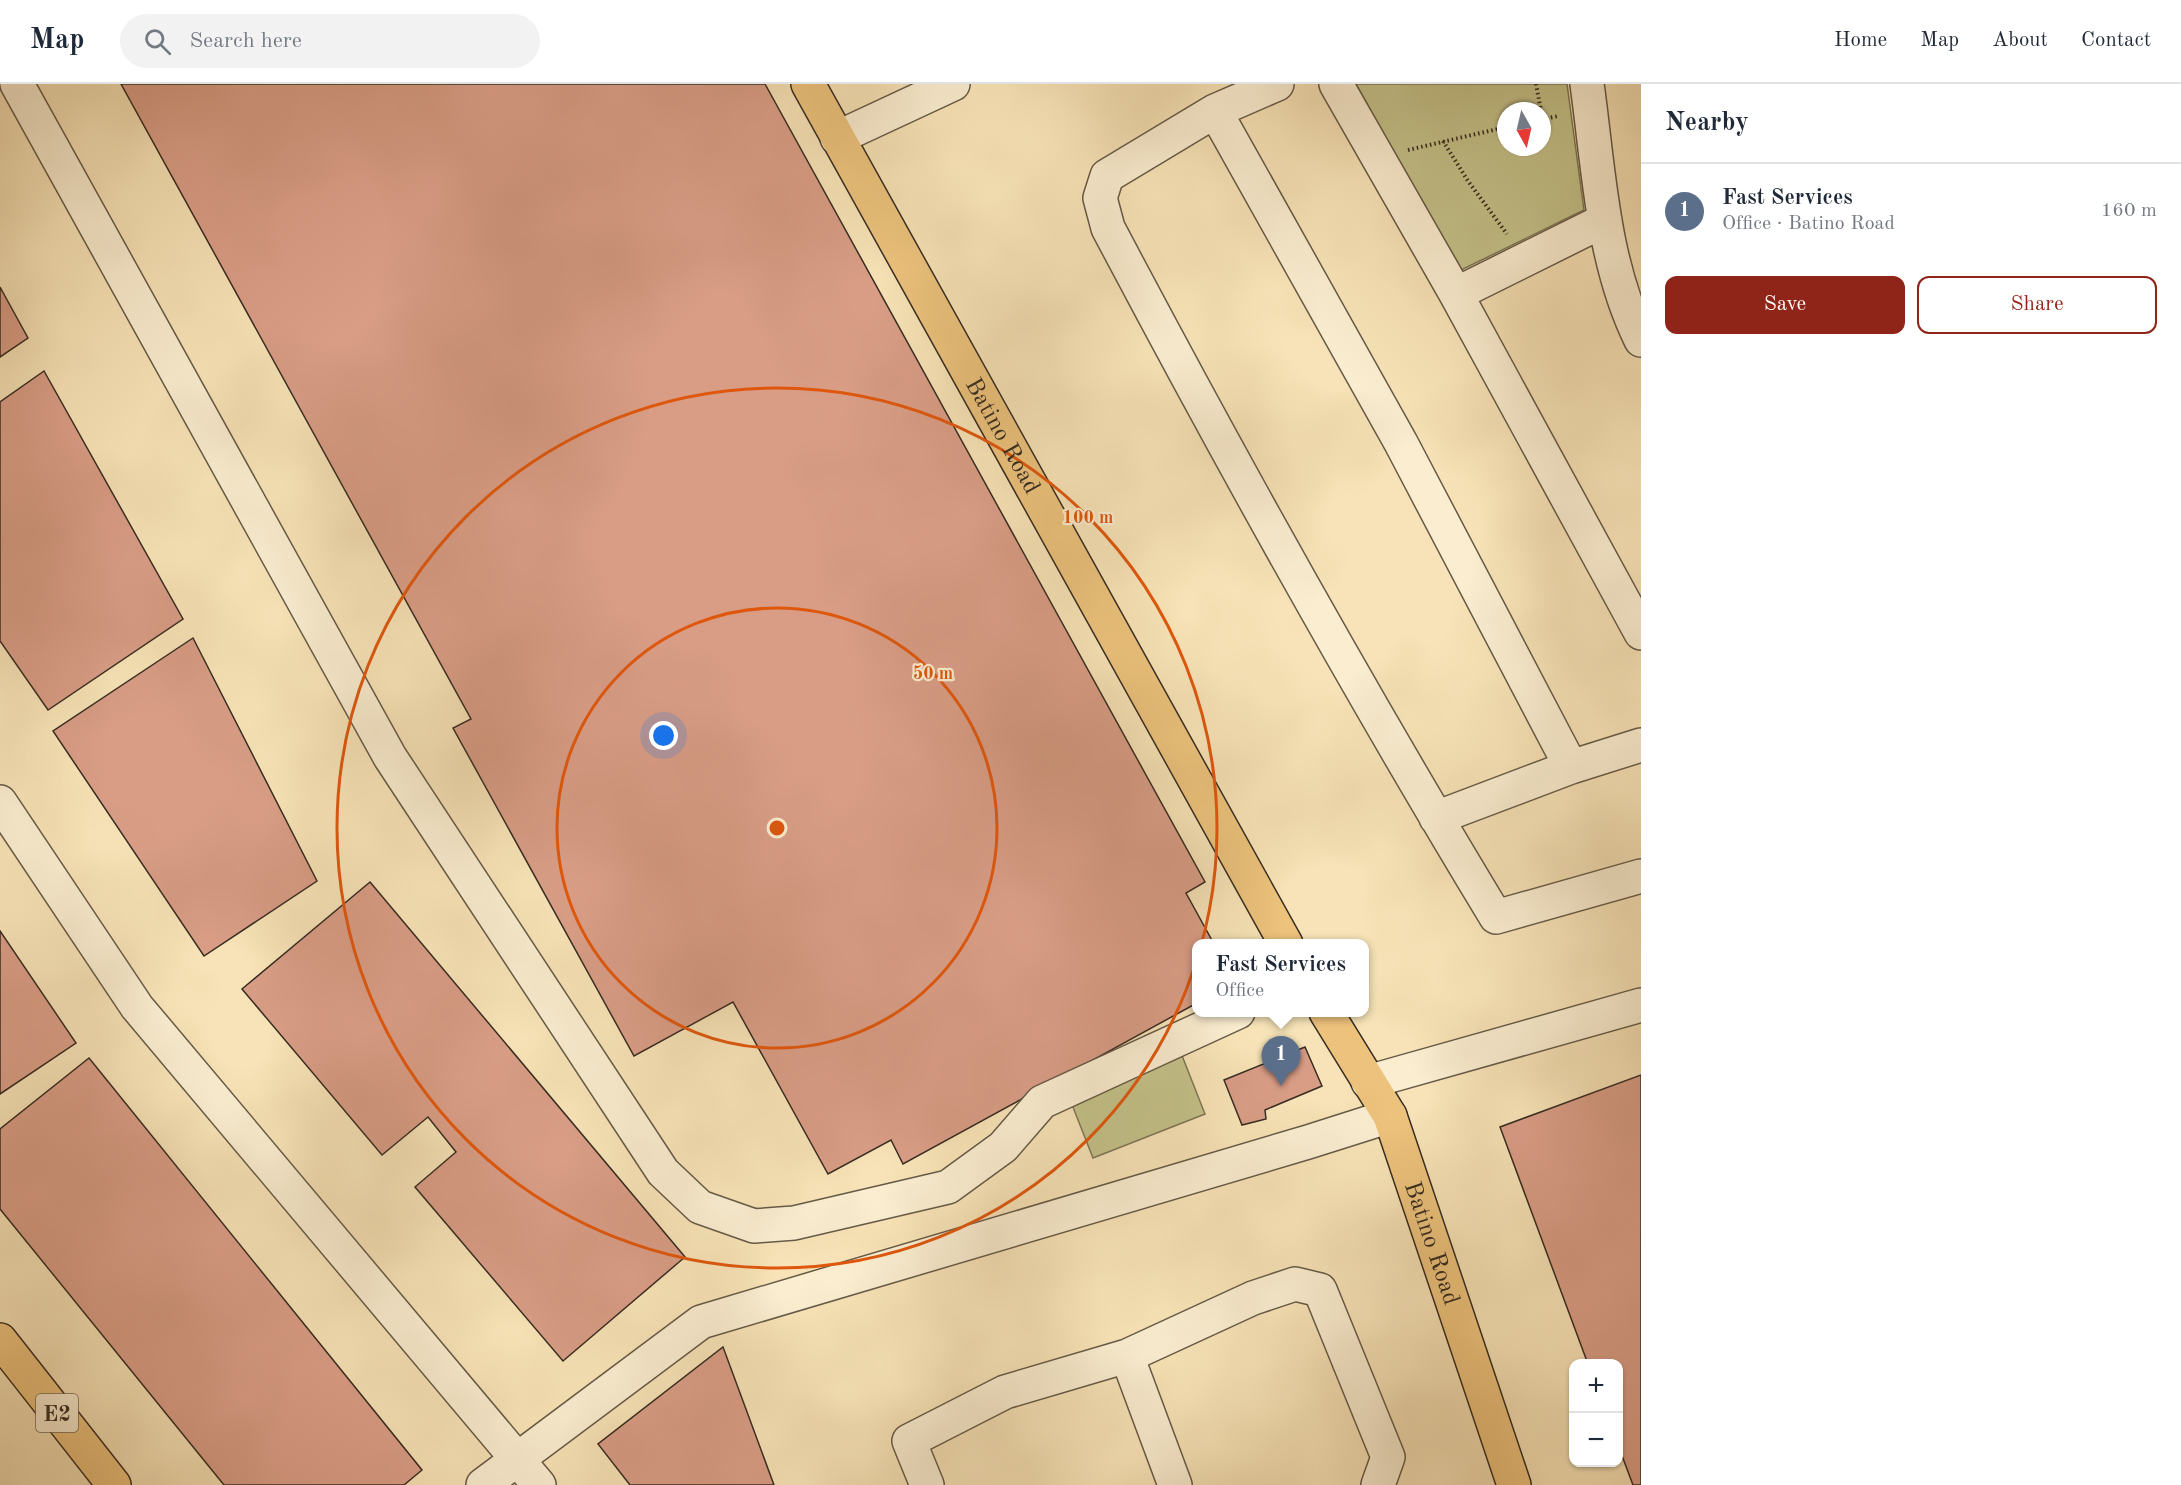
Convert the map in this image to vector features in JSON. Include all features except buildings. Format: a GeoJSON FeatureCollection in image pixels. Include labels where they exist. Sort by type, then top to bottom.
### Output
{"type":"FeatureCollection","features":[{"type":"Feature","properties":{"kind":"main road","name":"Batino Road"},"geometry":{"type":"LineString","coordinates":[[808,84],[1283,939]]}},
{"type":"Feature","properties":{"kind":"main road","name":"Batino Road"},"geometry":{"type":"LineString","coordinates":[[1329,1017],[1390,1116],[1514,1485]]}},
{"type":"Feature","properties":{"kind":"main road","name":"E2"},"geometry":{"type":"LineString","coordinates":[[0,1340],[114,1485]]}},
{"type":"Feature","properties":{"kind":"street"},"geometry":{"type":"LineString","coordinates":[[17,84],[390,757],[663,1172],[700,1207],[754,1226],[794,1223],[948,1187],[1003,1147],[1042,1102],[1227,1017]]}},
{"type":"Feature","properties":{"kind":"street"},"geometry":{"type":"LineString","coordinates":[[837,138],[953,84]]}},
{"type":"Feature","properties":{"kind":"street"},"geometry":{"type":"LineString","coordinates":[[1277,84],[1215,111],[1107,176],[1101,189],[1101,208],[1108,228],[1232,463],[1436,818],[1496,917],[1641,876]]}},
{"type":"Feature","properties":{"kind":"street"},"geometry":{"type":"LineString","coordinates":[[1336,84],[1455,294],[1641,633]]}},
{"type":"Feature","properties":{"kind":"street"},"geometry":{"type":"LineString","coordinates":[[1587,84],[1605,220],[1617,278],[1641,340]]}},
{"type":"Feature","properties":{"kind":"street"},"geometry":{"type":"LineString","coordinates":[[1215,111],[1401,443],[1571,767]]}},
{"type":"Feature","properties":{"kind":"street"},"geometry":{"type":"LineString","coordinates":[[1455,294],[1605,220]]}},
{"type":"Feature","properties":{"kind":"street"},"geometry":{"type":"LineString","coordinates":[[1436,818],[1571,767],[1641,745]]}},
{"type":"Feature","properties":{"kind":"street"},"geometry":{"type":"LineString","coordinates":[[0,802],[137,1007],[539,1485]]}},
{"type":"Feature","properties":{"kind":"street"},"geometry":{"type":"LineString","coordinates":[[1368,1082],[1641,1005]]}},
{"type":"Feature","properties":{"kind":"street"},"geometry":{"type":"LineString","coordinates":[[483,1485],[702,1322],[1390,1116]]}},
{"type":"Feature","properties":{"kind":"street"},"geometry":{"type":"LineString","coordinates":[[927,1485],[909,1441],[1005,1392],[1127,1356],[1253,1298],[1295,1284],[1320,1290],[1388,1457],[1378,1485]]}},
{"type":"Feature","properties":{"kind":"street"},"geometry":{"type":"LineString","coordinates":[[1127,1356],[1174,1485]]}},
{"type":"Feature","properties":{"kind":"path"},"geometry":{"type":"LineString","coordinates":[[1536,84],[1539,102]]}},
{"type":"Feature","properties":{"kind":"path"},"geometry":{"type":"LineString","coordinates":[[1378,156],[1497,129]]}},
{"type":"Feature","properties":{"kind":"path"},"geometry":{"type":"LineString","coordinates":[[1443,141],[1479,197],[1526,258]]}},
{"type":"Feature","properties":{"kind":"shaded area"},"geometry":{"type":"Polygon","coordinates":[[[1356,84],[1567,84],[1584,210],[1459,271],[1356,84]]]}},
{"type":"Feature","properties":{"kind":"shaded area"},"geometry":{"type":"Polygon","coordinates":[[[1181,1053],[1205,1114],[1093,1158],[1069,1097],[1181,1053]]]}},
{"type":"Feature","properties":{"kind":"place","name":"Fast Services"},"geometry":{"type":"Point","coordinates":[1281,1086]}}]}
